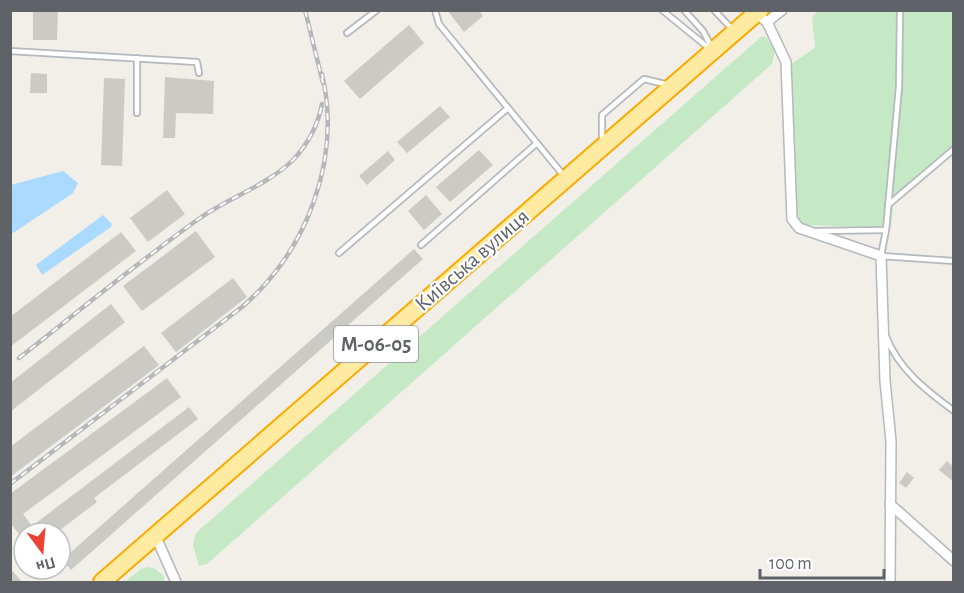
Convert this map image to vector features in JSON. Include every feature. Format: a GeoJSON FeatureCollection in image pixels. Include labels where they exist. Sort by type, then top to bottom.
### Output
{"type":"FeatureCollection","features":[{"type":"Feature","properties":{"kind":"highway","name":"Київська вулиця"},"geometry":{"type":"LineString","coordinates":[[156,537],[671,86],[735,32],[761,16]]}},
{"type":"Feature","properties":{"kind":"highway","name":"М-06-05"},"geometry":{"type":"LineString","coordinates":[[102,582],[156,537]]}},
{"type":"Feature","properties":{"kind":"street"},"geometry":{"type":"LineString","coordinates":[[782,10],[761,16],[786,62],[792,219],[800,228],[809,232],[881,256],[885,381],[891,441],[890,582]]}},
{"type":"Feature","properties":{"kind":"street"},"geometry":{"type":"LineString","coordinates":[[891,504],[954,561]]}},
{"type":"Feature","properties":{"kind":"street"},"geometry":{"type":"LineString","coordinates":[[156,537],[175,582]]}},
{"type":"Feature","properties":{"kind":"lane"},"geometry":{"type":"LineString","coordinates":[[347,33],[377,10]]}},
{"type":"Feature","properties":{"kind":"lane"},"geometry":{"type":"LineString","coordinates":[[435,10],[439,24],[566,178]]}},
{"type":"Feature","properties":{"kind":"lane"},"geometry":{"type":"LineString","coordinates":[[662,10],[713,51]]}},
{"type":"Feature","properties":{"kind":"lane"},"geometry":{"type":"LineString","coordinates":[[684,10],[704,31],[713,51]]}},
{"type":"Feature","properties":{"kind":"lane"},"geometry":{"type":"LineString","coordinates":[[900,10],[899,87],[886,230],[881,256],[954,261]]}},
{"type":"Feature","properties":{"kind":"lane"},"geometry":{"type":"LineString","coordinates":[[718,12],[735,32]]}},
{"type":"Feature","properties":{"kind":"lane"},"geometry":{"type":"LineString","coordinates":[[10,51],[197,62],[199,73]]}},
{"type":"Feature","properties":{"kind":"lane"},"geometry":{"type":"LineString","coordinates":[[136,58],[137,113]]}},
{"type":"Feature","properties":{"kind":"lane"},"geometry":{"type":"LineString","coordinates":[[602,147],[602,115],[644,79],[671,86]]}},
{"type":"Feature","properties":{"kind":"lane"},"geometry":{"type":"LineString","coordinates":[[339,253],[508,108]]}},
{"type":"Feature","properties":{"kind":"lane"},"geometry":{"type":"LineString","coordinates":[[421,245],[537,143]]}},
{"type":"Feature","properties":{"kind":"lane"},"geometry":{"type":"LineString","coordinates":[[888,205],[954,149]]}},
{"type":"Feature","properties":{"kind":"lane"},"geometry":{"type":"LineString","coordinates":[[809,232],[886,230]]}},
{"type":"Feature","properties":{"kind":"lane"},"geometry":{"type":"LineString","coordinates":[[884,331],[892,351],[914,379],[954,411]]}},
{"type":"Feature","properties":{"kind":"green space"},"geometry":{"type":"Polygon","coordinates":[[[818,11],[953,11],[953,153],[893,205],[891,228],[806,225],[797,221],[791,64],[815,48],[812,18],[818,11]]]}},
{"type":"Feature","properties":{"kind":"green space"},"geometry":{"type":"Polygon","coordinates":[[[762,36],[767,38],[775,51],[772,64],[207,564],[199,566],[193,545],[196,533],[762,36]]]}},
{"type":"Feature","properties":{"kind":"green space"},"geometry":{"type":"Polygon","coordinates":[[[154,568],[164,576],[164,582],[125,582],[141,569],[154,568]]]}},
{"type":"Feature","properties":{"kind":"water"},"geometry":{"type":"Polygon","coordinates":[[[63,171],[78,183],[73,193],[13,233],[11,232],[11,185],[63,171]]]}},
{"type":"Feature","properties":{"kind":"water"},"geometry":{"type":"Polygon","coordinates":[[[103,215],[112,224],[111,227],[42,275],[36,265],[103,215]]]}},
{"type":"Feature","properties":{"kind":"building"},"geometry":{"type":"Polygon","coordinates":[[[447,10],[479,10],[483,16],[464,32],[447,10]]]}},
{"type":"Feature","properties":{"kind":"building"},"geometry":{"type":"Polygon","coordinates":[[[33,11],[58,11],[57,40],[33,40],[33,11]]]}},
{"type":"Feature","properties":{"kind":"building"},"geometry":{"type":"Polygon","coordinates":[[[409,25],[424,43],[360,99],[344,81],[409,25]]]}},
{"type":"Feature","properties":{"kind":"building"},"geometry":{"type":"Polygon","coordinates":[[[31,73],[47,74],[47,93],[30,93],[31,73]]]}},
{"type":"Feature","properties":{"kind":"building"},"geometry":{"type":"Polygon","coordinates":[[[165,77],[214,81],[213,114],[176,113],[175,138],[163,138],[165,77]]]}},
{"type":"Feature","properties":{"kind":"building"},"geometry":{"type":"Polygon","coordinates":[[[104,78],[125,79],[122,166],[101,165],[104,78]]]}},
{"type":"Feature","properties":{"kind":"building"},"geometry":{"type":"Polygon","coordinates":[[[440,106],[450,117],[407,153],[397,142],[440,106]]]}},
{"type":"Feature","properties":{"kind":"building"},"geometry":{"type":"Polygon","coordinates":[[[479,150],[493,165],[450,202],[436,187],[479,150]]]}},
{"type":"Feature","properties":{"kind":"building"},"geometry":{"type":"Polygon","coordinates":[[[388,151],[395,160],[367,185],[359,176],[388,151]]]}},
{"type":"Feature","properties":{"kind":"building"},"geometry":{"type":"Polygon","coordinates":[[[167,190],[185,214],[148,242],[130,218],[167,190]]]}},
{"type":"Feature","properties":{"kind":"building"},"geometry":{"type":"Polygon","coordinates":[[[426,195],[442,214],[424,230],[408,211],[426,195]]]}},
{"type":"Feature","properties":{"kind":"building"},"geometry":{"type":"Polygon","coordinates":[[[196,231],[215,257],[142,311],[123,286],[196,231]]]}},
{"type":"Feature","properties":{"kind":"building"},"geometry":{"type":"Polygon","coordinates":[[[121,232],[136,251],[10,347],[10,317],[121,232]]]}},
{"type":"Feature","properties":{"kind":"building"},"geometry":{"type":"Polygon","coordinates":[[[414,249],[423,259],[72,569],[72,551],[414,249]]]}},
{"type":"Feature","properties":{"kind":"building"},"geometry":{"type":"Polygon","coordinates":[[[233,278],[247,297],[176,352],[161,333],[233,278]]]}},
{"type":"Feature","properties":{"kind":"building"},"geometry":{"type":"Polygon","coordinates":[[[111,304],[125,322],[10,412],[10,383],[111,304]]]}},
{"type":"Feature","properties":{"kind":"building"},"geometry":{"type":"Polygon","coordinates":[[[144,346],[159,365],[10,477],[10,447],[144,346]]]}},
{"type":"Feature","properties":{"kind":"building"},"geometry":{"type":"Polygon","coordinates":[[[167,378],[181,397],[23,514],[28,521],[12,521],[12,525],[10,523],[10,494],[167,378]]]}},
{"type":"Feature","properties":{"kind":"building"},"geometry":{"type":"Polygon","coordinates":[[[189,407],[198,419],[94,498],[97,502],[72,521],[39,521],[189,407]]]}},
{"type":"Feature","properties":{"kind":"building"},"geometry":{"type":"Polygon","coordinates":[[[947,461],[954,467],[954,482],[939,470],[947,461]]]}},
{"type":"Feature","properties":{"kind":"building"},"geometry":{"type":"Polygon","coordinates":[[[907,472],[914,478],[906,488],[899,483],[907,472]]]}},
{"type":"Feature","properties":{"kind":"building"},"geometry":{"type":"Polygon","coordinates":[[[10,568],[12,581],[22,582],[10,582],[10,568]]]}},
{"type":"Feature","properties":{"kind":"railway"},"geometry":{"type":"LineString","coordinates":[[305,10],[323,83]]}},
{"type":"Feature","properties":{"kind":"railway"},"geometry":{"type":"LineString","coordinates":[[10,484],[242,307],[285,259],[314,201],[323,170],[327,138],[327,106],[322,74]]}},
{"type":"Feature","properties":{"kind":"railway"},"geometry":{"type":"LineString","coordinates":[[19,358],[131,269],[200,218],[260,184],[293,160],[308,141],[322,104]]}}]}
